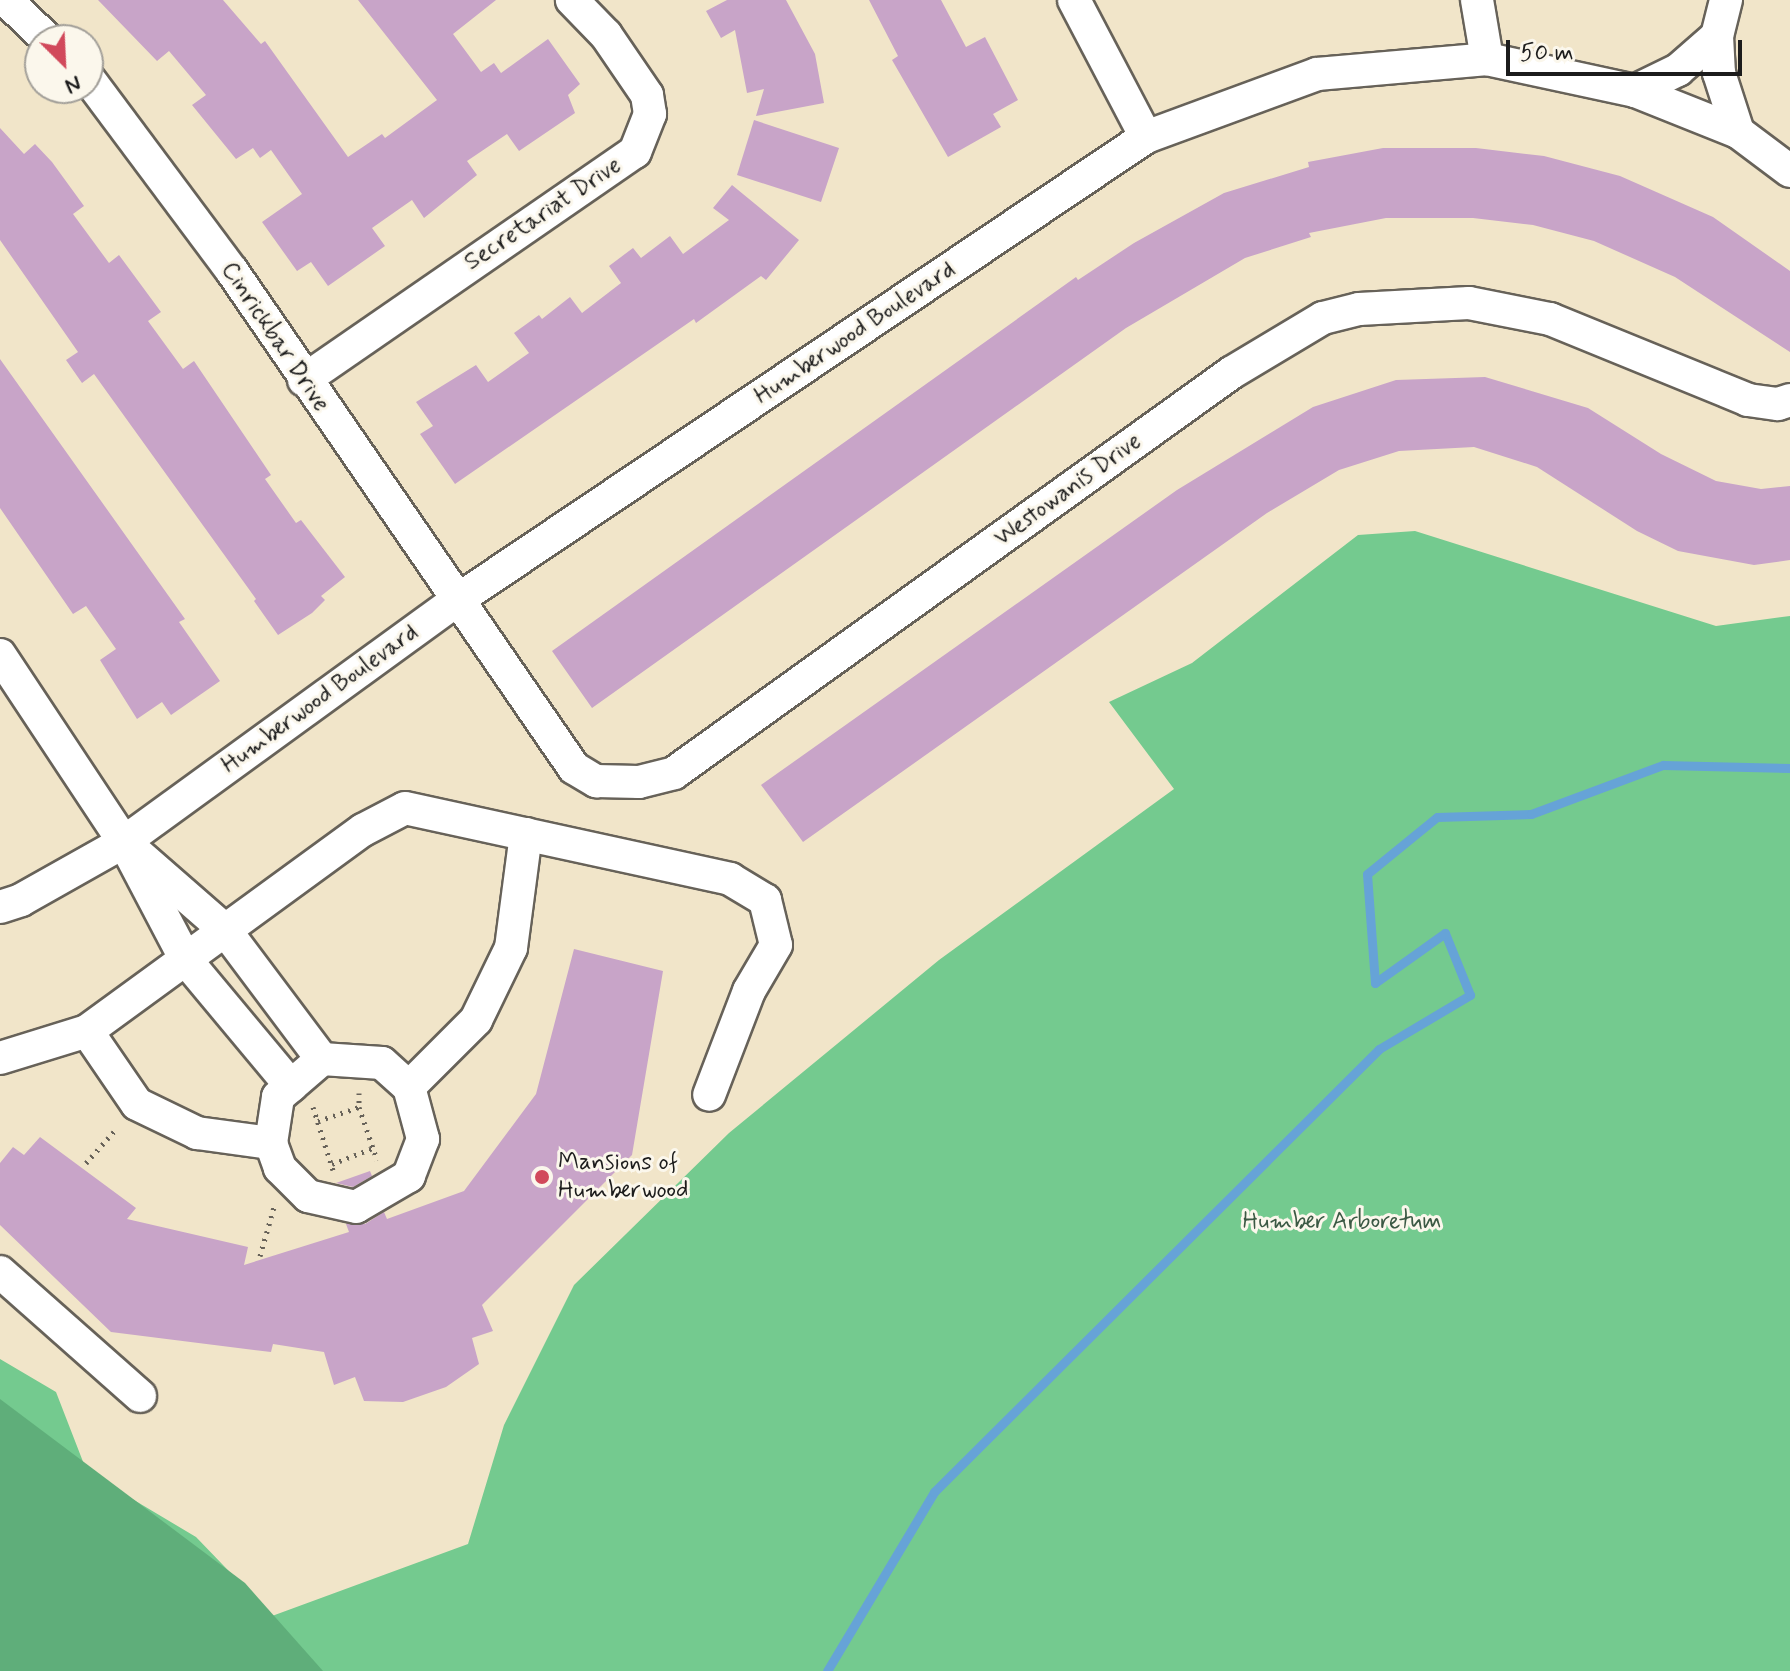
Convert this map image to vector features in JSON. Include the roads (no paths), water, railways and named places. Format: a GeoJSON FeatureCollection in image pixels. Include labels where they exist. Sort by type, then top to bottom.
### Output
{"type":"FeatureCollection","features":[{"type":"Feature","properties":{"kind":"street"},"geometry":{"type":"LineString","coordinates":[[6,0],[31,24]]}},
{"type":"Feature","properties":{"kind":"street","name":"Secretariat Drive"},"geometry":{"type":"LineString","coordinates":[[304,380],[635,152],[650,114],[647,95],[606,35],[572,0]]}},
{"type":"Feature","properties":{"kind":"street"},"geometry":{"type":"LineString","coordinates":[[1074,0],[1146,137]]}},
{"type":"Feature","properties":{"kind":"street"},"geometry":{"type":"LineString","coordinates":[[1477,0],[1487,59]]}},
{"type":"Feature","properties":{"kind":"street"},"geometry":{"type":"LineString","coordinates":[[1726,0],[1717,36],[1719,73],[1738,132]]}},
{"type":"Feature","properties":{"kind":"street"},"geometry":{"type":"LineString","coordinates":[[1635,91],[1678,70],[1717,36]]}},
{"type":"Feature","properties":{"kind":"street","name":"Humberwood Boulevard"},"geometry":{"type":"LineString","coordinates":[[0,907],[21,900],[124,842],[456,601],[1146,137],[1317,74],[1487,59],[1635,91],[1738,132],[1790,171]]}},
{"type":"Feature","properties":{"kind":"street","name":"Cinrickbar Drive"},"geometry":{"type":"LineString","coordinates":[[104,99],[167,180],[456,601]]}},
{"type":"Feature","properties":{"kind":"street","name":"Westowanis Drive"},"geometry":{"type":"LineString","coordinates":[[456,601],[574,768],[596,781],[639,782],[674,773],[1231,373],[1323,318],[1359,309],[1469,303],[1550,319],[1748,400],[1778,404],[1790,400]]}},
{"type":"Feature","properties":{"kind":"street"},"geometry":{"type":"LineString","coordinates":[[0,655],[124,842],[186,960],[291,1086]]}},
{"type":"Feature","properties":{"kind":"street"},"geometry":{"type":"LineString","coordinates":[[0,1058],[87,1031],[363,830],[405,808],[730,879],[765,900],[776,945],[749,991],[709,1095]]}},
{"type":"Feature","properties":{"kind":"street"},"geometry":{"type":"LineString","coordinates":[[409,1087],[476,1020],[511,948],[526,834]]}},
{"type":"Feature","properties":{"kind":"street"},"geometry":{"type":"LineString","coordinates":[[124,842],[225,930],[322,1059]]}},
{"type":"Feature","properties":{"kind":"street"},"geometry":{"type":"LineString","coordinates":[[87,1031],[137,1104],[197,1133],[271,1143]]}},
{"type":"Feature","properties":{"kind":"street"},"geometry":{"type":"LineString","coordinates":[[322,1059],[382,1063],[409,1087],[423,1139],[409,1176],[356,1207],[308,1196],[280,1168],[271,1143],[278,1097],[322,1059]]}},
{"type":"Feature","properties":{"kind":"street"},"geometry":{"type":"LineString","coordinates":[[0,1272],[140,1396]]}},
{"type":"Feature","properties":{"kind":"waterway"},"geometry":{"type":"LineString","coordinates":[[827,1671],[934,1492],[1379,1049],[1470,995],[1445,933],[1375,983],[1367,874],[1437,817],[1531,814],[1663,765],[1790,768]]}},
{"type":"Feature","properties":{"kind":"place","name":"Mansions of Humberwood"},"geometry":{"type":"Point","coordinates":[542,1177]}},
{"type":"Feature","properties":{"kind":"park label","name":"Humber Arboretum"},"geometry":{"type":"Point","coordinates":[1342,1222]}}]}
